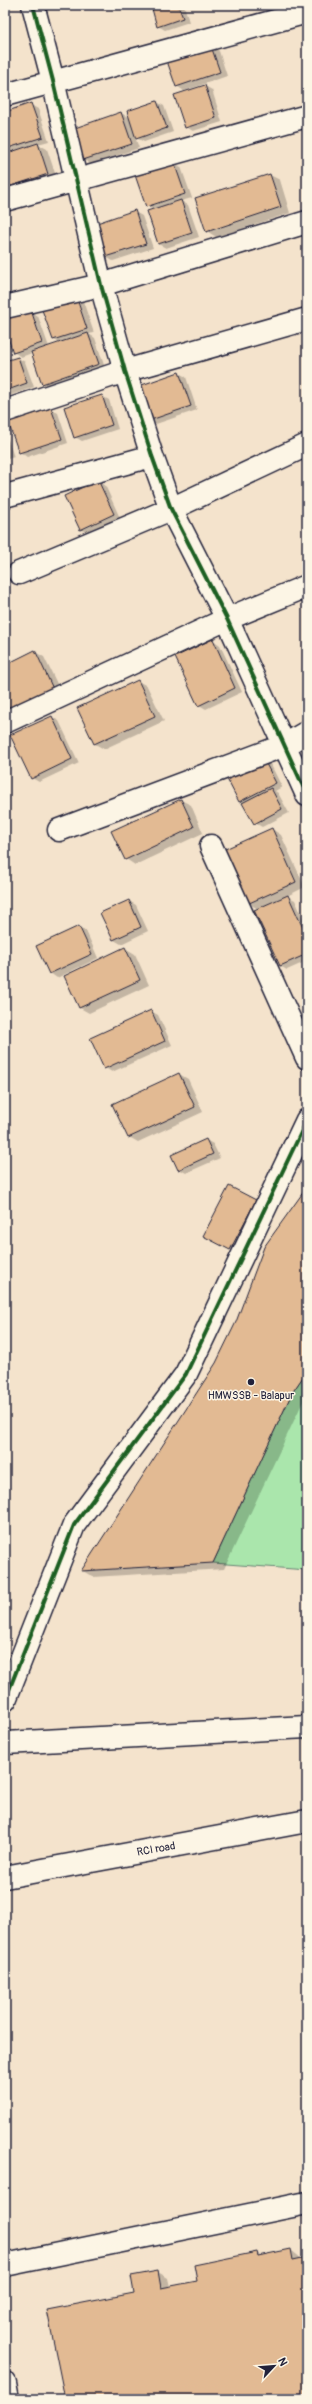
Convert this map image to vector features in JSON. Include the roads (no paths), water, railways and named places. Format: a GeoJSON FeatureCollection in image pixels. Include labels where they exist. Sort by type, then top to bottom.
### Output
{"type":"FeatureCollection","features":[{"type":"Feature","properties":{"kind":"street"},"geometry":{"type":"LineString","coordinates":[[33,5],[53,81],[101,285],[125,371],[152,456],[171,509],[227,619],[307,795]]}},
{"type":"Feature","properties":{"kind":"street"},"geometry":{"type":"LineString","coordinates":[[5,95],[305,14]]}},
{"type":"Feature","properties":{"kind":"street"},"geometry":{"type":"LineString","coordinates":[[5,200],[76,179],[307,116]]}},
{"type":"Feature","properties":{"kind":"street"},"geometry":{"type":"LineString","coordinates":[[5,307],[101,285],[307,222]]}},
{"type":"Feature","properties":{"kind":"street"},"geometry":{"type":"LineString","coordinates":[[5,411],[125,371],[307,319]]}},
{"type":"Feature","properties":{"kind":"street"},"geometry":{"type":"LineString","coordinates":[[19,573],[171,509],[307,445]]}},
{"type":"Feature","properties":{"kind":"street"},"geometry":{"type":"LineString","coordinates":[[5,496],[152,456]]}},
{"type":"Feature","properties":{"kind":"street"},"geometry":{"type":"LineString","coordinates":[[5,722],[227,619],[307,586]]}},
{"type":"Feature","properties":{"kind":"street"},"geometry":{"type":"LineString","coordinates":[[59,830],[285,745],[307,732]]}},
{"type":"Feature","properties":{"kind":"street"},"geometry":{"type":"LineString","coordinates":[[211,846],[307,1058]]}},
{"type":"Feature","properties":{"kind":"street"},"geometry":{"type":"LineString","coordinates":[[5,1700],[74,1525],[186,1374],[307,1120]]}},
{"type":"Feature","properties":{"kind":"street"},"geometry":{"type":"LineString","coordinates":[[5,1743],[307,1727]]}},
{"type":"Feature","properties":{"kind":"street","name":"RCI road"},"geometry":{"type":"LineString","coordinates":[[5,1877],[307,1821]]}},
{"type":"Feature","properties":{"kind":"street"},"geometry":{"type":"LineString","coordinates":[[5,2265],[307,2203]]}},
{"type":"Feature","properties":{"kind":"street"},"geometry":{"type":"LineString","coordinates":[[5,2383],[8,2399]]}},
{"type":"Feature","properties":{"kind":"place","name":"HMWSSB - Balapur"},"geometry":{"type":"Point","coordinates":[251,1382]}}]}
